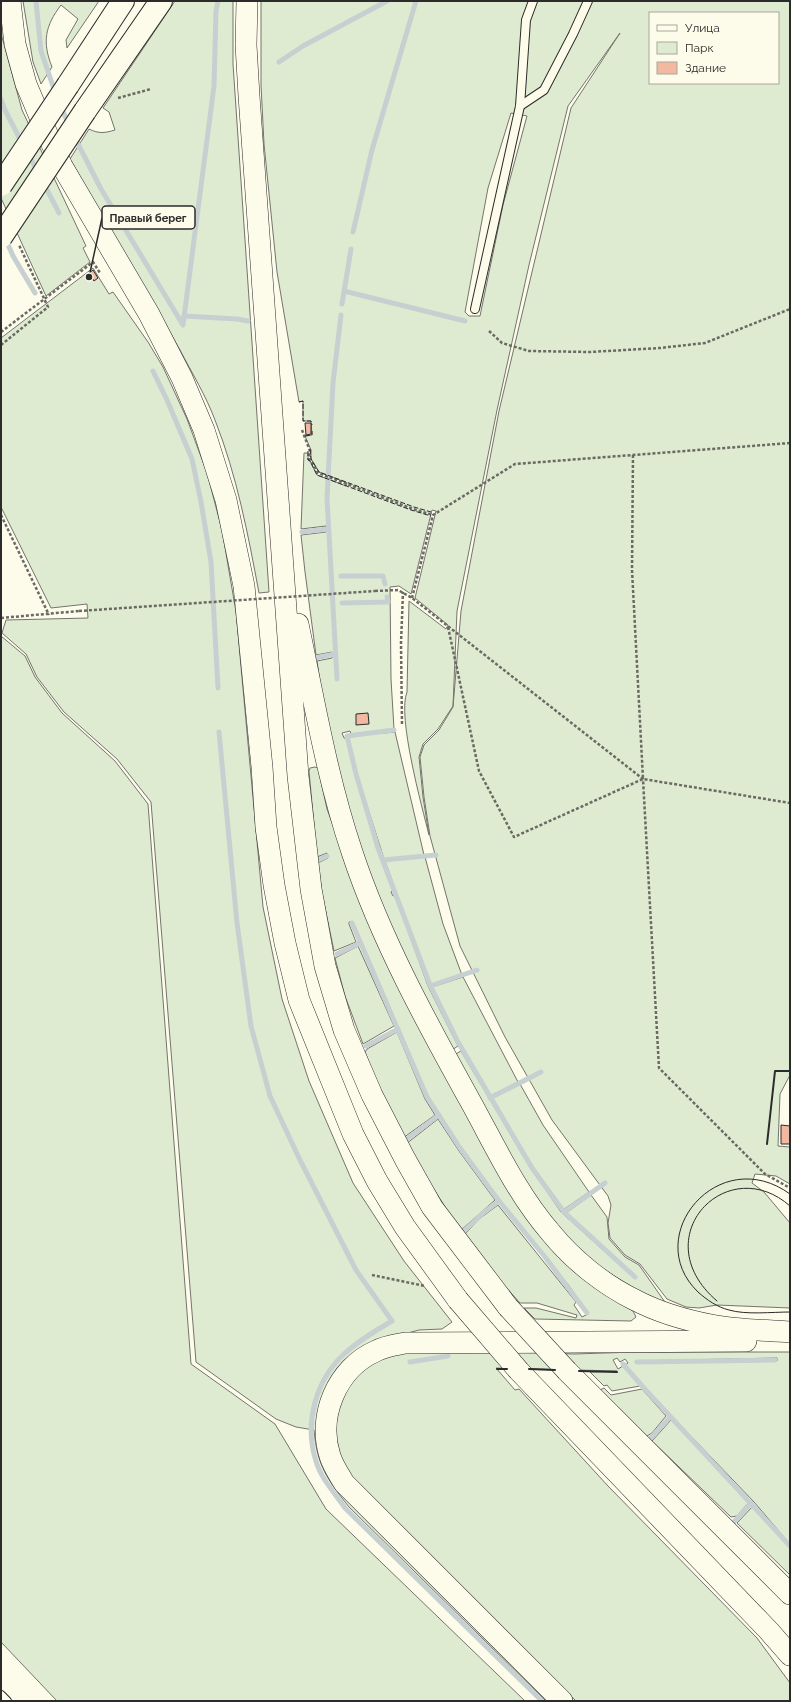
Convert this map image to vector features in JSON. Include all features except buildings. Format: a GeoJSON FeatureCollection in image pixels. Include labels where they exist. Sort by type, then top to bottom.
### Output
{"type":"FeatureCollection","features":[{"type":"Feature","properties":{"kind":"highway"},"geometry":{"type":"LineString","coordinates":[[1,185],[123,1]]}},
{"type":"Feature","properties":{"kind":"highway"},"geometry":{"type":"LineString","coordinates":[[9,240],[85,111],[161,1]]}},
{"type":"Feature","properties":{"kind":"main road"},"geometry":{"type":"LineString","coordinates":[[10,1],[15,44],[26,84],[45,129],[62,166],[149,314],[182,378],[204,430],[226,500],[244,586],[262,767],[266,827],[274,885],[285,943],[299,1000],[353,1134],[404,1227],[458,1300],[519,1371],[769,1631],[790,1655]]}},
{"type":"Feature","properties":{"kind":"main road"},"geometry":{"type":"LineString","coordinates":[[247,1],[246,45],[249,96],[298,776],[311,889],[325,966],[344,1030],[372,1095],[432,1207],[508,1307],[567,1371],[790,1594]]}},
{"type":"Feature","properties":{"kind":"main road"},"geometry":{"type":"LineString","coordinates":[[282,548],[332,786],[352,853],[382,930],[410,988],[515,1184],[551,1233],[567,1251],[595,1274],[635,1300],[668,1314],[712,1326],[790,1332]]}},
{"type":"Feature","properties":{"kind":"main road"},"geometry":{"type":"LineString","coordinates":[[562,1701],[344,1483],[336,1470],[330,1455],[326,1432],[328,1409],[333,1395],[341,1381],[362,1359],[376,1351],[405,1343],[790,1340]]}},
{"type":"Feature","properties":{"kind":"lane"},"geometry":{"type":"LineString","coordinates":[[475,309],[520,106],[526,20],[534,1]]}},
{"type":"Feature","properties":{"kind":"lane"},"geometry":{"type":"LineString","coordinates":[[520,106],[544,90],[588,1]]}},
{"type":"Feature","properties":{"kind":"lane"},"geometry":{"type":"LineString","coordinates":[[1,1695],[7,1701]]}},
{"type":"Feature","properties":{"kind":"path"},"geometry":{"type":"LineString","coordinates":[[111,100],[151,89]]}},
{"type":"Feature","properties":{"kind":"path"},"geometry":{"type":"LineString","coordinates":[[1,345],[48,307],[9,240]]}},
{"type":"Feature","properties":{"kind":"path"},"geometry":{"type":"LineString","coordinates":[[1,332],[93,262],[100,274]]}},
{"type":"Feature","properties":{"kind":"path"},"geometry":{"type":"LineString","coordinates":[[489,331],[502,343],[529,351],[590,352],[660,348],[705,343],[790,309]]}},
{"type":"Feature","properties":{"kind":"path"},"geometry":{"type":"LineString","coordinates":[[302,430],[310,451],[310,459],[318,473],[321,475],[433,515]]}},
{"type":"Feature","properties":{"kind":"path"},"geometry":{"type":"LineString","coordinates":[[412,598],[433,515],[515,464],[790,443]]}},
{"type":"Feature","properties":{"kind":"path"},"geometry":{"type":"LineString","coordinates":[[633,455],[632,570],[659,1068],[765,1174],[790,1188]]}},
{"type":"Feature","properties":{"kind":"path"},"geometry":{"type":"LineString","coordinates":[[1,515],[48,615]]}},
{"type":"Feature","properties":{"kind":"path"},"geometry":{"type":"LineString","coordinates":[[1,618],[80,611],[398,590],[412,598],[643,779],[790,804]]}},
{"type":"Feature","properties":{"kind":"path"},"geometry":{"type":"LineString","coordinates":[[402,724],[401,643],[403,592]]}},
{"type":"Feature","properties":{"kind":"path"},"geometry":{"type":"LineString","coordinates":[[448,626],[479,771],[514,837],[643,779]]}},
{"type":"Feature","properties":{"kind":"path"},"geometry":{"type":"LineString","coordinates":[[372,1275],[426,1286]]}},
{"type":"Feature","properties":{"kind":"green space"},"geometry":{"type":"Polygon","coordinates":[[[23,1],[99,1],[67,48],[66,40],[78,19],[61,5],[48,27],[46,42],[52,67],[41,84],[33,62],[23,1]]]}},
{"type":"Feature","properties":{"kind":"green space"},"geometry":{"type":"Polygon","coordinates":[[[175,1],[233,1],[233,64],[269,592],[259,593],[236,484],[223,441],[207,402],[167,326],[70,159],[89,129],[96,132],[108,132],[115,130],[109,112],[103,108],[175,1]]]}},
{"type":"Feature","properties":{"kind":"green space"},"geometry":{"type":"Polygon","coordinates":[[[261,1],[790,1],[790,1075],[780,1094],[778,1146],[790,1147],[790,1184],[776,1176],[755,1174],[752,1183],[764,1192],[790,1223],[790,1308],[717,1305],[699,1308],[686,1307],[667,1299],[640,1264],[625,1255],[610,1238],[608,1223],[611,1205],[608,1196],[552,1120],[505,1037],[460,946],[430,836],[424,797],[420,757],[424,745],[439,730],[453,707],[461,611],[499,411],[571,108],[620,33],[568,106],[529,265],[497,410],[457,611],[453,706],[438,729],[423,744],[419,757],[423,797],[429,835],[416,784],[405,721],[405,704],[407,692],[409,601],[446,629],[448,625],[415,598],[436,511],[432,510],[411,594],[399,586],[390,587],[391,679],[394,729],[351,734],[350,731],[342,733],[344,738],[346,738],[377,848],[393,890],[391,892],[393,896],[395,895],[428,986],[458,1046],[452,1050],[413,977],[377,893],[363,856],[351,817],[331,740],[317,661],[332,658],[332,652],[316,655],[301,535],[326,532],[326,526],[301,529],[304,453],[308,453],[308,460],[310,461],[317,475],[346,486],[347,483],[319,472],[311,459],[311,450],[305,436],[312,435],[311,421],[303,421],[303,401],[299,402],[277,272],[264,144],[261,85],[261,1]],[[511,113],[488,188],[465,312],[469,316],[480,316],[503,205],[527,116],[511,113]]]}},
{"type":"Feature","properties":{"kind":"green space"},"geometry":{"type":"Polygon","coordinates":[[[1,24],[2,37],[22,110],[86,246],[83,248],[90,262],[46,296],[1,198],[1,24]]]}},
{"type":"Feature","properties":{"kind":"green space"},"geometry":{"type":"Polygon","coordinates":[[[93,268],[109,294],[113,292],[148,342],[163,367],[187,419],[207,473],[222,530],[236,612],[263,907],[282,999],[309,1081],[353,1183],[404,1261],[452,1322],[442,1329],[419,1330],[389,1338],[348,1362],[322,1450],[553,1701],[546,1701],[349,1507],[324,1472],[315,1442],[314,1430],[296,1427],[276,1419],[196,1362],[151,802],[117,759],[64,712],[37,677],[26,654],[2,633],[6,620],[88,618],[87,604],[51,608],[1,507],[1,338],[93,268]]]}},
{"type":"Feature","properties":{"kind":"green space"},"geometry":{"type":"Polygon","coordinates":[[[1,636],[25,656],[35,677],[62,713],[115,761],[148,804],[191,1364],[275,1424],[326,1509],[525,1701],[57,1701],[1,1642],[1,636]]]}},
{"type":"Feature","properties":{"kind":"green space"},"geometry":{"type":"Polygon","coordinates":[[[395,732],[424,855],[384,859],[357,774],[348,738],[351,736],[395,732]]]}},
{"type":"Feature","properties":{"kind":"green space"},"geometry":{"type":"Polygon","coordinates":[[[310,768],[318,768],[327,809],[365,912],[406,1001],[591,1285],[633,1311],[636,1317],[631,1321],[535,1319],[524,1308],[536,1308],[576,1318],[577,1315],[537,1303],[520,1303],[486,1265],[464,1235],[479,1219],[498,1205],[576,1302],[574,1305],[582,1317],[588,1314],[570,1287],[499,1200],[461,1147],[428,1096],[352,922],[349,922],[349,924],[356,942],[334,951],[322,893],[318,863],[328,858],[327,853],[317,857],[309,771],[310,768]]]}},
{"type":"Feature","properties":{"kind":"green space"},"geometry":{"type":"Polygon","coordinates":[[[425,857],[443,924],[462,975],[430,985],[385,861],[425,857]]]}},
{"type":"Feature","properties":{"kind":"green space"},"geometry":{"type":"Polygon","coordinates":[[[358,946],[394,1026],[363,1044],[345,996],[335,958],[358,946]]]}},
{"type":"Feature","properties":{"kind":"green space"},"geometry":{"type":"Polygon","coordinates":[[[463,977],[518,1082],[490,1096],[458,1041],[432,987],[463,977]]]}},
{"type":"Feature","properties":{"kind":"green space"},"geometry":{"type":"Polygon","coordinates":[[[397,1032],[425,1099],[435,1115],[403,1138],[379,1088],[365,1052],[367,1049],[397,1032]]]}},
{"type":"Feature","properties":{"kind":"green space"},"geometry":{"type":"Polygon","coordinates":[[[461,1051],[530,1167],[561,1212],[634,1278],[636,1276],[566,1213],[591,1195],[607,1217],[609,1239],[625,1257],[639,1265],[667,1305],[651,1298],[599,1267],[559,1230],[530,1189],[454,1055],[461,1051]]]}},
{"type":"Feature","properties":{"kind":"green space"},"geometry":{"type":"Polygon","coordinates":[[[520,1084],[543,1125],[589,1192],[563,1210],[534,1168],[492,1098],[520,1084]]]}},
{"type":"Feature","properties":{"kind":"green space"},"geometry":{"type":"Polygon","coordinates":[[[438,1119],[459,1151],[495,1200],[460,1231],[406,1144],[438,1119]]]}},
{"type":"Feature","properties":{"kind":"green space"},"geometry":{"type":"Polygon","coordinates":[[[482,1351],[574,1354],[636,1352],[790,1352],[790,1544],[754,1502],[642,1385],[625,1365],[628,1363],[625,1359],[620,1362],[617,1358],[613,1360],[618,1369],[623,1366],[640,1386],[612,1391],[607,1385],[604,1386],[590,1372],[617,1371],[496,1368],[515,1390],[519,1389],[608,1486],[757,1638],[790,1683],[790,1701],[576,1701],[355,1482],[342,1463],[334,1430],[340,1397],[361,1370],[395,1352],[482,1351]],[[777,1358],[635,1361],[636,1363],[777,1361],[777,1358]]]}},
{"type":"Feature","properties":{"kind":"green space"},"geometry":{"type":"Polygon","coordinates":[[[604,1388],[611,1395],[642,1389],[666,1416],[652,1433],[647,1436],[600,1390],[604,1388]]]}},
{"type":"Feature","properties":{"kind":"green space"},"geometry":{"type":"Polygon","coordinates":[[[671,1420],[749,1502],[737,1516],[731,1517],[652,1441],[671,1420]]]}},
{"type":"Feature","properties":{"kind":"green space"},"geometry":{"type":"Polygon","coordinates":[[[753,1506],[790,1548],[790,1575],[737,1523],[753,1506]]]}},
{"type":"Feature","properties":{"kind":"waterway"},"geometry":{"type":"LineString","coordinates":[[36,1],[41,51],[55,92]]}},
{"type":"Feature","properties":{"kind":"waterway"},"geometry":{"type":"LineString","coordinates":[[75,138],[101,189],[183,325],[214,86],[216,11],[218,1]]}},
{"type":"Feature","properties":{"kind":"waterway"},"geometry":{"type":"LineString","coordinates":[[279,62],[303,46],[387,1]]}},
{"type":"Feature","properties":{"kind":"waterway"},"geometry":{"type":"LineString","coordinates":[[353,232],[372,150],[416,1]]}},
{"type":"Feature","properties":{"kind":"waterway"},"geometry":{"type":"LineString","coordinates":[[1,99],[22,143]]}},
{"type":"Feature","properties":{"kind":"waterway"},"geometry":{"type":"LineString","coordinates":[[61,107],[69,125]]}},
{"type":"Feature","properties":{"kind":"waterway"},"geometry":{"type":"LineString","coordinates":[[29,155],[37,171]]}},
{"type":"Feature","properties":{"kind":"waterway"},"geometry":{"type":"LineString","coordinates":[[44,184],[59,213]]}},
{"type":"Feature","properties":{"kind":"waterway"},"geometry":{"type":"LineString","coordinates":[[6,240],[13,256],[35,293]]}},
{"type":"Feature","properties":{"kind":"waterway"},"geometry":{"type":"LineString","coordinates":[[342,304],[351,249]]}},
{"type":"Feature","properties":{"kind":"waterway"},"geometry":{"type":"LineString","coordinates":[[344,291],[465,321]]}},
{"type":"Feature","properties":{"kind":"waterway"},"geometry":{"type":"LineString","coordinates":[[337,679],[327,498],[333,383],[341,315]]}},
{"type":"Feature","properties":{"kind":"waterway"},"geometry":{"type":"LineString","coordinates":[[184,316],[248,321]]}},
{"type":"Feature","properties":{"kind":"waterway"},"geometry":{"type":"LineString","coordinates":[[153,371],[192,459],[201,502],[211,562],[218,688]]}},
{"type":"Feature","properties":{"kind":"waterway"},"geometry":{"type":"LineString","coordinates":[[302,532],[328,529]]}},
{"type":"Feature","properties":{"kind":"waterway"},"geometry":{"type":"LineString","coordinates":[[341,576],[383,576],[385,584]]}},
{"type":"Feature","properties":{"kind":"waterway"},"geometry":{"type":"LineString","coordinates":[[342,603],[388,602],[387,597]]}},
{"type":"Feature","properties":{"kind":"waterway"},"geometry":{"type":"LineString","coordinates":[[315,658],[335,654]]}},
{"type":"Feature","properties":{"kind":"waterway"},"geometry":{"type":"LineString","coordinates":[[394,730],[347,736],[356,774],[378,848],[430,985],[458,1042],[532,1168],[564,1212],[635,1277]]}},
{"type":"Feature","properties":{"kind":"waterway"},"geometry":{"type":"LineString","coordinates":[[219,732],[237,923],[251,1026],[270,1096],[299,1158],[356,1270],[392,1321],[349,1349],[334,1365],[319,1390],[312,1418],[311,1432],[318,1468],[345,1508],[542,1701]]}},
{"type":"Feature","properties":{"kind":"waterway"},"geometry":{"type":"LineString","coordinates":[[383,860],[436,855]]}},
{"type":"Feature","properties":{"kind":"waterway"},"geometry":{"type":"LineString","coordinates":[[316,861],[327,856]]}},
{"type":"Feature","properties":{"kind":"waterway"},"geometry":{"type":"LineString","coordinates":[[352,923],[427,1097],[460,1148],[499,1201],[545,1257],[587,1313]]}},
{"type":"Feature","properties":{"kind":"waterway"},"geometry":{"type":"LineString","coordinates":[[337,954],[360,943]]}},
{"type":"Feature","properties":{"kind":"waterway"},"geometry":{"type":"LineString","coordinates":[[430,986],[477,970]]}},
{"type":"Feature","properties":{"kind":"waterway"},"geometry":{"type":"LineString","coordinates":[[366,1046],[398,1029]]}},
{"type":"Feature","properties":{"kind":"waterway"},"geometry":{"type":"LineString","coordinates":[[490,1098],[541,1072]]}},
{"type":"Feature","properties":{"kind":"waterway"},"geometry":{"type":"LineString","coordinates":[[407,1139],[439,1115]]}},
{"type":"Feature","properties":{"kind":"waterway"},"geometry":{"type":"LineString","coordinates":[[564,1212],[605,1183]]}},
{"type":"Feature","properties":{"kind":"waterway"},"geometry":{"type":"LineString","coordinates":[[464,1231],[483,1213],[499,1201]]}},
{"type":"Feature","properties":{"kind":"waterway"},"geometry":{"type":"LineString","coordinates":[[410,1362],[448,1356]]}},
{"type":"Feature","properties":{"kind":"waterway"},"geometry":{"type":"LineString","coordinates":[[637,1362],[775,1360]]}},
{"type":"Feature","properties":{"kind":"waterway"},"geometry":{"type":"LineString","coordinates":[[623,1364],[790,1546]]}},
{"type":"Feature","properties":{"kind":"waterway"},"geometry":{"type":"LineString","coordinates":[[649,1440],[670,1417]]}},
{"type":"Feature","properties":{"kind":"waterway"},"geometry":{"type":"LineString","coordinates":[[733,1523],[751,1503]]}},
{"type":"Feature","properties":{"kind":"tram line"},"geometry":{"type":"LineString","coordinates":[[790,1194],[763,1181],[738,1180],[714,1187],[696,1202],[683,1223],[678,1246],[682,1270],[698,1292],[712,1303],[736,1312],[790,1312]]}},
{"type":"Feature","properties":{"kind":"tram line"},"geometry":{"type":"LineString","coordinates":[[717,1301],[696,1277],[688,1252],[691,1228],[702,1209],[720,1195],[742,1188],[766,1191],[790,1206]]}},
{"type":"Feature","properties":{"kind":"fence"},"geometry":{"type":"LineString","coordinates":[[299,402],[303,401],[303,421],[311,421],[312,425]]}},
{"type":"Feature","properties":{"kind":"fence"},"geometry":{"type":"LineString","coordinates":[[305,436],[312,435],[312,431]]}},
{"type":"Feature","properties":{"kind":"fence"},"geometry":{"type":"LineString","coordinates":[[310,449],[311,459],[319,472],[431,512]]}},
{"type":"Feature","properties":{"kind":"fence"},"geometry":{"type":"LineString","coordinates":[[308,451],[308,460],[310,461],[317,475],[431,516]]}},
{"type":"Feature","properties":{"kind":"wall"},"geometry":{"type":"LineString","coordinates":[[767,1144],[775,1071],[790,1071]]}},
{"type":"Feature","properties":{"kind":"wall"},"geometry":{"type":"LineString","coordinates":[[497,1369],[507,1369]]}},
{"type":"Feature","properties":{"kind":"wall"},"geometry":{"type":"LineString","coordinates":[[529,1369],[555,1370]]}},
{"type":"Feature","properties":{"kind":"wall"},"geometry":{"type":"LineString","coordinates":[[579,1371],[617,1372]]}},
{"type":"Feature","properties":{"kind":"place","name":"Правый берег"},"geometry":{"type":"Point","coordinates":[89,277]}}]}
